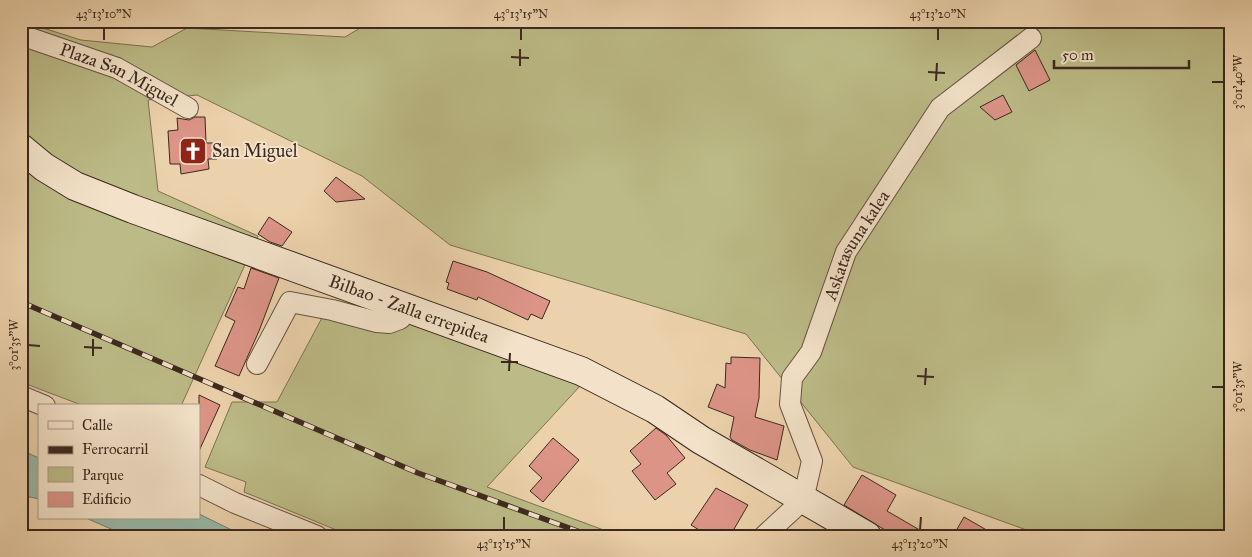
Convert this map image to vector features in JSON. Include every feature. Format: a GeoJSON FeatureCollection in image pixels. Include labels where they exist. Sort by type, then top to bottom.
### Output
{"type":"FeatureCollection","features":[{"type":"Feature","properties":{"kind":"street","name":"Plaza San Miguel"},"geometry":{"type":"LineString","coordinates":[[21,35],[117,68],[188,108]]}},
{"type":"Feature","properties":{"kind":"street","name":"Askatasuna kalea"},"geometry":{"type":"LineString","coordinates":[[803,500],[812,461],[790,404],[792,378],[811,352],[846,252],[940,108],[1030,38]]}},
{"type":"Feature","properties":{"kind":"street","name":"Bilbao - Zalla errepidea"},"geometry":{"type":"LineString","coordinates":[[21,148],[44,168],[99,196],[554,360],[602,380],[655,409],[701,440],[867,536]]}},
{"type":"Feature","properties":{"kind":"street"},"geometry":{"type":"LineString","coordinates":[[257,364],[290,302],[389,324],[400,319],[411,308]]}},
{"type":"Feature","properties":{"kind":"street"},"geometry":{"type":"LineString","coordinates":[[21,396],[40,404]]}},
{"type":"Feature","properties":{"kind":"street"},"geometry":{"type":"LineString","coordinates":[[200,486],[235,503],[317,536]]}},
{"type":"Feature","properties":{"kind":"street"},"geometry":{"type":"LineString","coordinates":[[764,536],[803,500]]}},
{"type":"Feature","properties":{"kind":"green space"},"geometry":{"type":"Polygon","coordinates":[[[21,21],[81,40],[152,47],[187,28],[345,37],[372,21],[1231,21],[1231,536],[1043,536],[853,467],[746,334],[450,245],[362,176],[197,95],[148,100],[158,191],[258,236],[182,404],[79,404],[21,382],[21,272],[28,257],[21,255],[21,21]]]}},
{"type":"Feature","properties":{"kind":"green space"},"geometry":{"type":"Polygon","coordinates":[[[324,314],[407,322],[580,386],[487,487],[620,536],[351,536],[244,492],[246,482],[205,467],[232,402],[277,402],[324,314]]]}},
{"type":"Feature","properties":{"kind":"shaded area"},"geometry":{"type":"Polygon","coordinates":[[[21,450],[38,458],[38,499],[21,495],[21,450]]]}},
{"type":"Feature","properties":{"kind":"shaded area"},"geometry":{"type":"Polygon","coordinates":[[[200,514],[244,536],[127,536],[91,520],[200,520],[200,514]]]}},
{"type":"Feature","properties":{"kind":"building"},"geometry":{"type":"Polygon","coordinates":[[[1035,50],[1050,80],[1029,91],[1016,65],[1035,50]]]}},
{"type":"Feature","properties":{"kind":"building"},"geometry":{"type":"Polygon","coordinates":[[[1003,95],[1012,112],[995,120],[980,107],[1003,95]]]}},
{"type":"Feature","properties":{"kind":"building","name":"San Miguel"},"geometry":{"type":"Polygon","coordinates":[[[195,117],[205,117],[206,143],[216,143],[217,159],[208,159],[209,169],[181,174],[180,164],[170,164],[168,131],[178,130],[177,118],[189,120],[195,117]]]}},
{"type":"Feature","properties":{"kind":"building"},"geometry":{"type":"Polygon","coordinates":[[[336,177],[365,199],[336,202],[324,191],[336,177]]]}},
{"type":"Feature","properties":{"kind":"building"},"geometry":{"type":"Polygon","coordinates":[[[269,217],[292,232],[282,246],[270,242],[258,234],[269,217]]]}},
{"type":"Feature","properties":{"kind":"building"},"geometry":{"type":"Polygon","coordinates":[[[453,261],[487,272],[550,301],[542,319],[531,314],[528,320],[478,297],[477,300],[447,289],[449,283],[446,282],[453,261]]]}},
{"type":"Feature","properties":{"kind":"building"},"geometry":{"type":"Polygon","coordinates":[[[251,268],[279,278],[259,331],[239,376],[215,366],[235,321],[225,316],[238,287],[244,289],[251,268]]]}},
{"type":"Feature","properties":{"kind":"building"},"geometry":{"type":"Polygon","coordinates":[[[731,357],[760,358],[759,398],[755,417],[784,426],[777,460],[750,450],[732,440],[730,437],[734,417],[708,407],[717,384],[725,388],[726,363],[731,364],[731,357]]]}},
{"type":"Feature","properties":{"kind":"building"},"geometry":{"type":"Polygon","coordinates":[[[199,395],[220,405],[200,449],[200,404],[199,395]]]}},
{"type":"Feature","properties":{"kind":"building"},"geometry":{"type":"Polygon","coordinates":[[[656,428],[666,435],[685,458],[667,473],[676,484],[655,500],[632,471],[641,464],[630,451],[656,428]]]}},
{"type":"Feature","properties":{"kind":"building"},"geometry":{"type":"Polygon","coordinates":[[[553,438],[579,460],[543,502],[530,491],[542,478],[529,466],[553,438]]]}},
{"type":"Feature","properties":{"kind":"building"},"geometry":{"type":"Polygon","coordinates":[[[862,475],[896,495],[887,511],[930,536],[895,536],[844,505],[862,475]]]}},
{"type":"Feature","properties":{"kind":"building"},"geometry":{"type":"Polygon","coordinates":[[[716,488],[748,505],[730,536],[709,536],[691,525],[716,488]]]}},
{"type":"Feature","properties":{"kind":"building"},"geometry":{"type":"Polygon","coordinates":[[[964,517],[997,536],[953,536],[964,517]]]}},
{"type":"Feature","properties":{"kind":"railway"},"geometry":{"type":"LineString","coordinates":[[21,302],[418,473],[591,536]]}},
{"type":"Feature","properties":{"kind":"place","name":"San Miguel"},"geometry":{"type":"Point","coordinates":[193,151]}}]}
